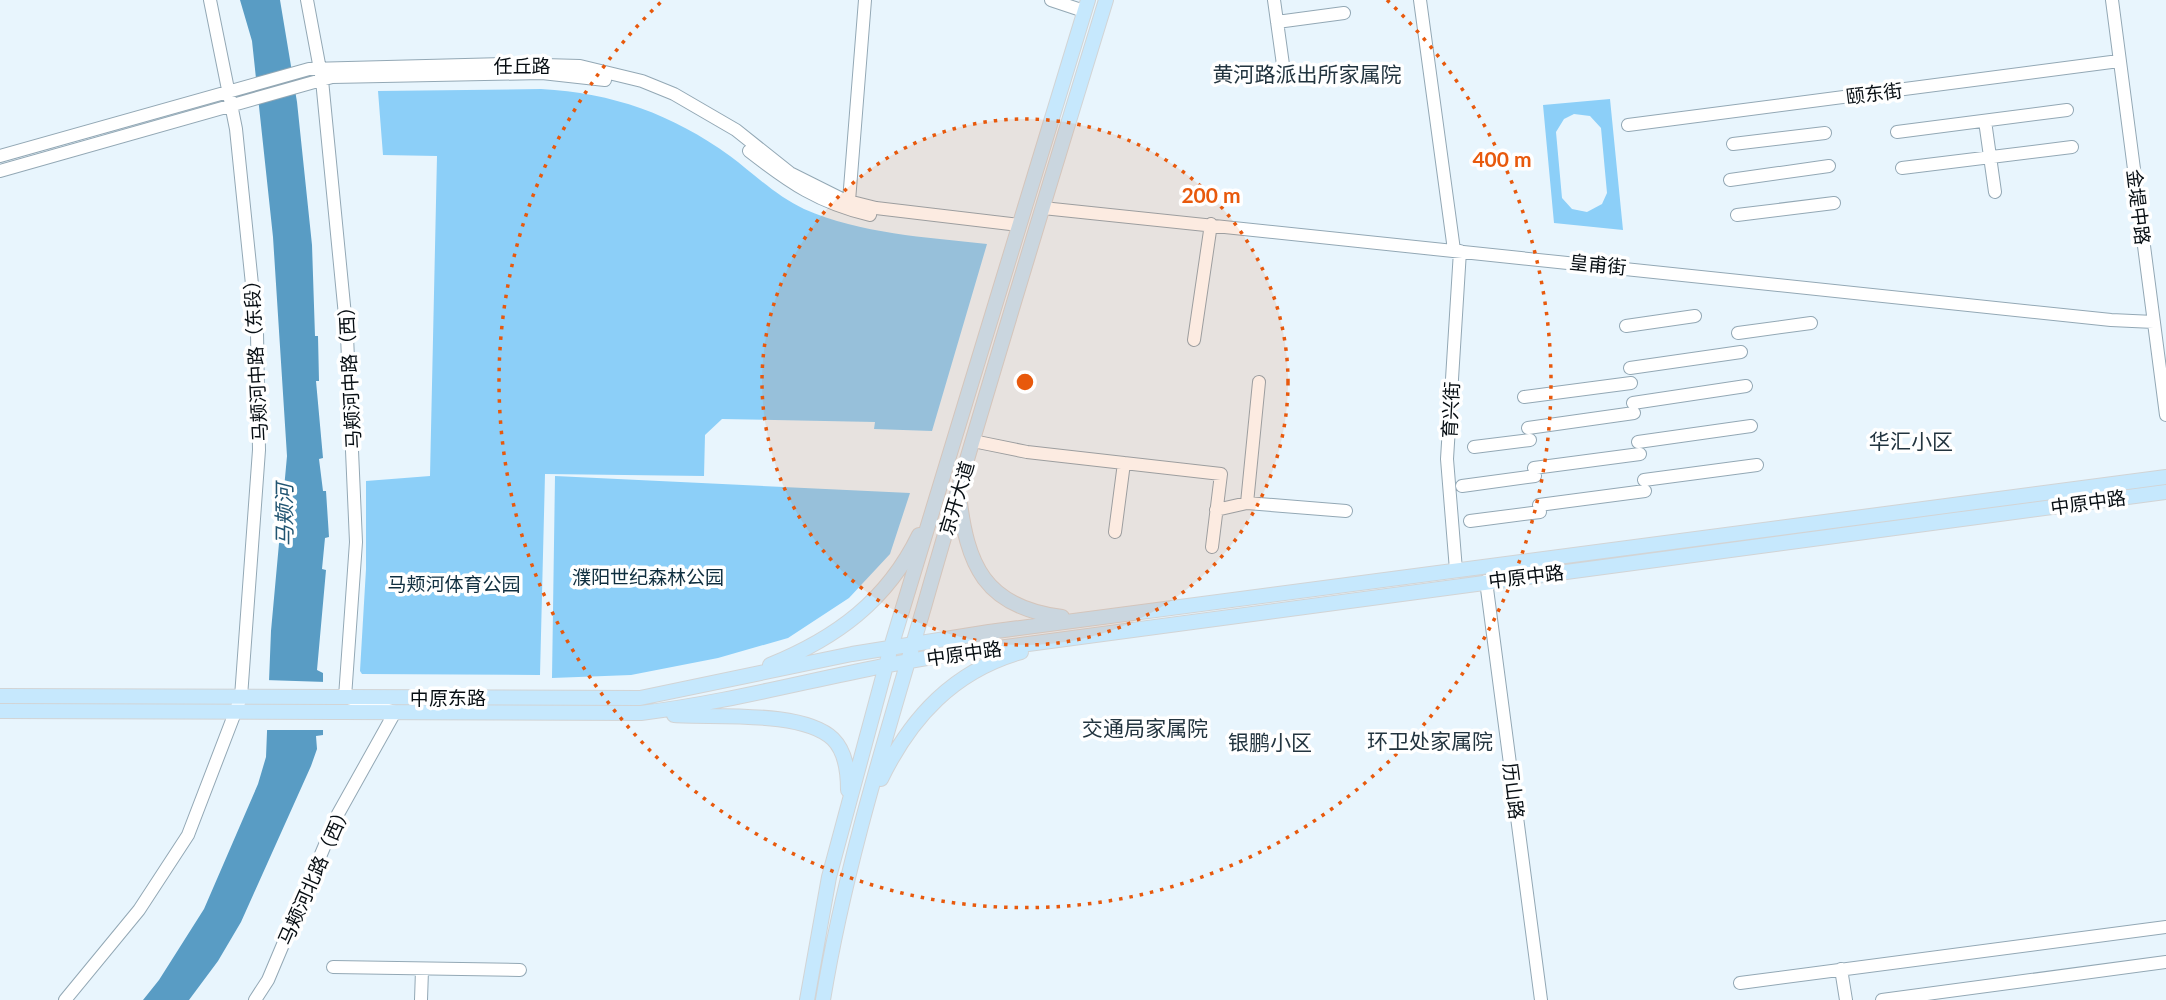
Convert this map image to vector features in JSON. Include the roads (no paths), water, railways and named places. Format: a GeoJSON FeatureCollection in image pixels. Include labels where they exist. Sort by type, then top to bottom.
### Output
{"type":"FeatureCollection","features":[{"type":"Feature","properties":{"kind":"main road","name":"京开大道"},"geometry":{"type":"LineString","coordinates":[[823,1000],[839,913],[863,815],[958,486],[1106,0]]}},
{"type":"Feature","properties":{"kind":"main road","name":"京开大道"},"geometry":{"type":"LineString","coordinates":[[807,1000],[822,909],[891,647],[1086,6]]}},
{"type":"Feature","properties":{"kind":"main road","name":"中原中路"},"geometry":{"type":"LineString","coordinates":[[891,647],[2166,477]]}},
{"type":"Feature","properties":{"kind":"main road"},"geometry":{"type":"LineString","coordinates":[[958,486],[965,540],[976,570],[986,583],[1025,610],[1091,619]]}},
{"type":"Feature","properties":{"kind":"main road","name":"中原中路"},"geometry":{"type":"LineString","coordinates":[[886,665],[1101,633],[2166,492]]}},
{"type":"Feature","properties":{"kind":"main road"},"geometry":{"type":"LineString","coordinates":[[737,679],[823,641],[843,629],[878,598],[908,558],[939,493]]}},
{"type":"Feature","properties":{"kind":"main road"},"geometry":{"type":"LineString","coordinates":[[863,815],[891,759],[911,727],[958,680],[990,662],[1017,653],[1101,633]]}},
{"type":"Feature","properties":{"kind":"main road","name":"中原东路"},"geometry":{"type":"LineString","coordinates":[[0,696],[640,698],[891,647]]}},
{"type":"Feature","properties":{"kind":"main road","name":"中原东路"},"geometry":{"type":"LineString","coordinates":[[0,711],[641,713],[727,701],[886,665]]}},
{"type":"Feature","properties":{"kind":"main road"},"geometry":{"type":"LineString","coordinates":[[641,713],[799,723],[821,731],[838,745],[847,773],[848,787],[840,836]]}},
{"type":"Feature","properties":{"kind":"street","name":"马颊河中路（东段）"},"geometry":{"type":"LineString","coordinates":[[65,1000],[139,910],[188,835],[241,697],[258,462],[259,397],[252,276],[232,105],[210,0]]}},
{"type":"Feature","properties":{"kind":"street","name":"马颊河中路（西）"},"geometry":{"type":"LineString","coordinates":[[307,0],[344,288],[356,511],[345,697]]}},
{"type":"Feature","properties":{"kind":"street"},"geometry":{"type":"LineString","coordinates":[[849,201],[865,0]]}},
{"type":"Feature","properties":{"kind":"street"},"geometry":{"type":"LineString","coordinates":[[1051,0],[1086,6]]}},
{"type":"Feature","properties":{"kind":"street"},"geometry":{"type":"LineString","coordinates":[[1274,0],[1285,79]]}},
{"type":"Feature","properties":{"kind":"street","name":"育兴街"},"geometry":{"type":"LineString","coordinates":[[1420,0],[1457,250],[1447,459],[1456,570]]}},
{"type":"Feature","properties":{"kind":"street","name":"金堤中路"},"geometry":{"type":"LineString","coordinates":[[2112,0],[2166,415]]}},
{"type":"Feature","properties":{"kind":"street"},"geometry":{"type":"LineString","coordinates":[[1277,22],[1344,13]]}},
{"type":"Feature","properties":{"kind":"street","name":"颐东街"},"geometry":{"type":"LineString","coordinates":[[1628,125],[2119,61]]}},
{"type":"Feature","properties":{"kind":"street","name":"任丘路"},"geometry":{"type":"LineString","coordinates":[[0,156],[245,86],[316,75],[543,64],[580,66],[674,94],[706,110],[790,173],[849,201],[876,208],[1018,229]]}},
{"type":"Feature","properties":{"kind":"street","name":"任丘路"},"geometry":{"type":"LineString","coordinates":[[0,171],[249,100],[316,75],[576,75],[612,82],[670,101],[702,116],[785,180],[840,208],[875,216],[1018,229]]}},
{"type":"Feature","properties":{"kind":"street"},"geometry":{"type":"LineString","coordinates":[[1897,132],[2067,110]]}},
{"type":"Feature","properties":{"kind":"street"},"geometry":{"type":"LineString","coordinates":[[1985,121],[1995,192]]}},
{"type":"Feature","properties":{"kind":"street"},"geometry":{"type":"LineString","coordinates":[[1733,144],[1825,132]]}},
{"type":"Feature","properties":{"kind":"street"},"geometry":{"type":"LineString","coordinates":[[1902,168],[2072,147]]}},
{"type":"Feature","properties":{"kind":"street"},"geometry":{"type":"LineString","coordinates":[[1730,180],[1829,166]]}},
{"type":"Feature","properties":{"kind":"street"},"geometry":{"type":"LineString","coordinates":[[1737,215],[1834,203]]}},
{"type":"Feature","properties":{"kind":"street","name":"皇甫街"},"geometry":{"type":"LineString","coordinates":[[1043,208],[2110,320],[2154,322]]}},
{"type":"Feature","properties":{"kind":"street"},"geometry":{"type":"LineString","coordinates":[[1194,340],[1210,224]]}},
{"type":"Feature","properties":{"kind":"street"},"geometry":{"type":"LineString","coordinates":[[1626,326],[1695,316]]}},
{"type":"Feature","properties":{"kind":"street"},"geometry":{"type":"LineString","coordinates":[[1738,333],[1811,323]]}},
{"type":"Feature","properties":{"kind":"street"},"geometry":{"type":"LineString","coordinates":[[1630,368],[1741,352]]}},
{"type":"Feature","properties":{"kind":"street"},"geometry":{"type":"LineString","coordinates":[[1247,503],[1259,382]]}},
{"type":"Feature","properties":{"kind":"street"},"geometry":{"type":"LineString","coordinates":[[1524,397],[1631,383]]}},
{"type":"Feature","properties":{"kind":"street"},"geometry":{"type":"LineString","coordinates":[[1474,447],[1633,408],[1746,386]]}},
{"type":"Feature","properties":{"kind":"street"},"geometry":{"type":"LineString","coordinates":[[1462,486],[1751,426]]}},
{"type":"Feature","properties":{"kind":"street"},"geometry":{"type":"LineString","coordinates":[[973,441],[1027,452],[1221,474],[1212,547]]}},
{"type":"Feature","properties":{"kind":"street"},"geometry":{"type":"LineString","coordinates":[[1115,532],[1124,463]]}},
{"type":"Feature","properties":{"kind":"street"},"geometry":{"type":"LineString","coordinates":[[1469,521],[1757,465]]}},
{"type":"Feature","properties":{"kind":"street"},"geometry":{"type":"LineString","coordinates":[[1216,510],[1247,503],[1346,512]]}},
{"type":"Feature","properties":{"kind":"street","name":"历山路"},"geometry":{"type":"LineString","coordinates":[[1486,581],[1541,1000]]}},
{"type":"Feature","properties":{"kind":"street"},"geometry":{"type":"LineString","coordinates":[[345,697],[395,712]]}},
{"type":"Feature","properties":{"kind":"street","name":"马颊河北路（西）"},"geometry":{"type":"LineString","coordinates":[[255,1000],[272,970],[338,814],[395,712]]}},
{"type":"Feature","properties":{"kind":"street"},"geometry":{"type":"LineString","coordinates":[[1740,983],[2166,927]]}},
{"type":"Feature","properties":{"kind":"street"},"geometry":{"type":"LineString","coordinates":[[1882,1000],[1965,994],[2166,961]]}},
{"type":"Feature","properties":{"kind":"street"},"geometry":{"type":"LineString","coordinates":[[333,968],[520,970]]}},
{"type":"Feature","properties":{"kind":"street"},"geometry":{"type":"LineString","coordinates":[[1842,969],[1846,1000]]}},
{"type":"Feature","properties":{"kind":"street"},"geometry":{"type":"LineString","coordinates":[[421,1000],[422,970]]}},
{"type":"Feature","properties":{"kind":"water","name":"马颊河"},"geometry":{"type":"Polygon","coordinates":[[[240,0],[280,0],[297,102],[312,245],[315,336],[318,336],[319,381],[316,381],[323,458],[319,459],[323,491],[326,491],[329,537],[325,538],[322,569],[326,570],[317,670],[323,673],[323,735],[316,736],[317,749],[311,766],[241,922],[218,961],[189,1000],[143,1000],[159,980],[204,909],[258,784],[266,757],[271,631],[287,456],[273,237],[252,41],[240,0]]]}},
{"type":"Feature","properties":{"kind":"district","name":"黄河路派出所家属院"},"geometry":{"type":"Point","coordinates":[1307,73]}},
{"type":"Feature","properties":{"kind":"district","name":"华汇小区"},"geometry":{"type":"Point","coordinates":[1911,440]}},
{"type":"Feature","properties":{"kind":"district","name":"交通局家属院"},"geometry":{"type":"Point","coordinates":[1145,727]}},
{"type":"Feature","properties":{"kind":"district","name":"环卫处家属院"},"geometry":{"type":"Point","coordinates":[1430,740]}},
{"type":"Feature","properties":{"kind":"district","name":"银鹏小区"},"geometry":{"type":"Point","coordinates":[1270,741]}},
{"type":"Feature","properties":{"kind":"park label","name":"濮阳世纪森林公园"},"geometry":{"type":"Point","coordinates":[648,576]}},
{"type":"Feature","properties":{"kind":"park label","name":"马颊河体育公园"},"geometry":{"type":"Point","coordinates":[454,583]}}]}
